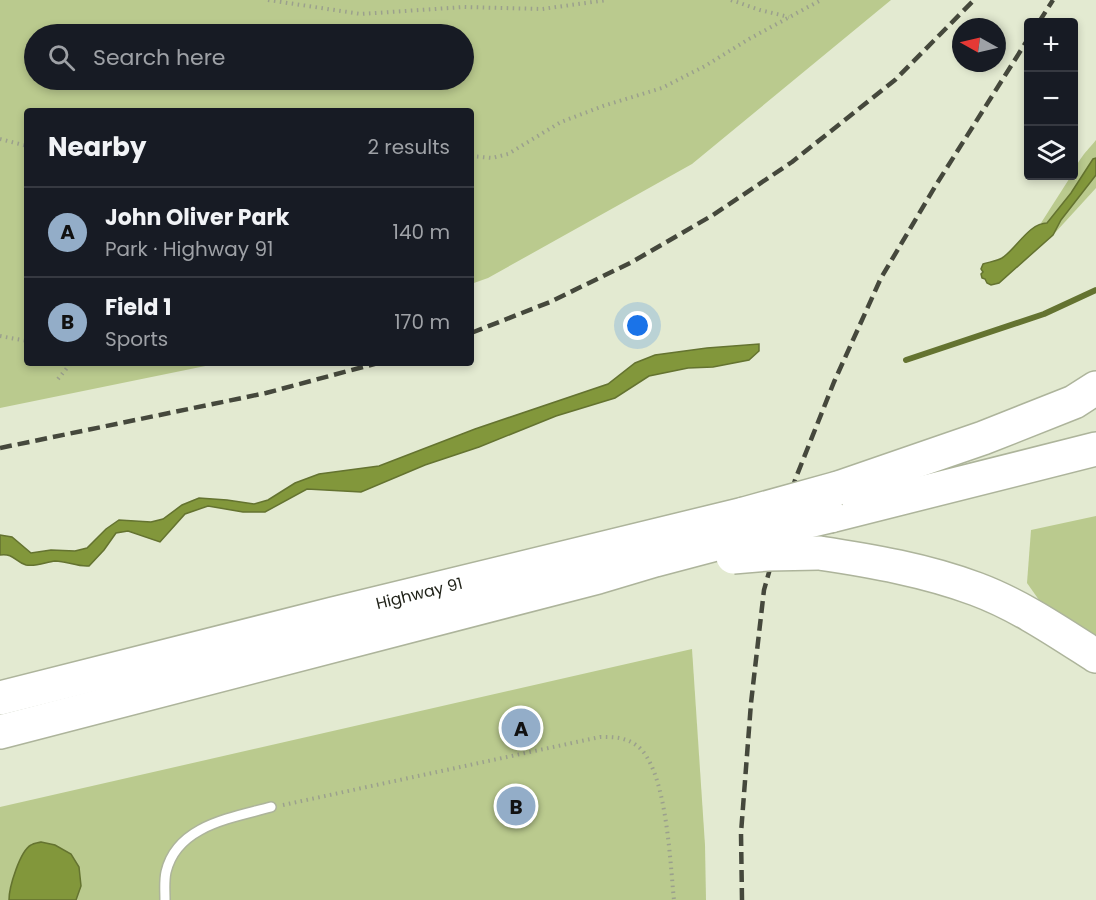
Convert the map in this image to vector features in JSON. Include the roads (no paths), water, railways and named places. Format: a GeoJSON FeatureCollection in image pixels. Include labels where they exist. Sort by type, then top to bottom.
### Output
{"type":"FeatureCollection","features":[{"type":"Feature","properties":{"kind":"highway"},"geometry":{"type":"LineString","coordinates":[[834,502],[1074,402],[1096,388]]}},
{"type":"Feature","properties":{"kind":"highway"},"geometry":{"type":"LineString","coordinates":[[834,502],[1096,427]]}},
{"type":"Feature","properties":{"kind":"highway"},"geometry":{"type":"LineString","coordinates":[[834,502],[1096,448]]}},
{"type":"Feature","properties":{"kind":"highway","name":"Highway 91"},"geometry":{"type":"LineString","coordinates":[[0,732],[602,576],[738,536],[834,502]]}},
{"type":"Feature","properties":{"kind":"highway"},"geometry":{"type":"LineString","coordinates":[[738,536],[768,554],[819,553],[881,562],[976,589],[1034,616],[1096,656]]}},
{"type":"Feature","properties":{"kind":"highway","name":"Highway 91"},"geometry":{"type":"LineString","coordinates":[[0,698],[333,614],[738,536]]}},
{"type":"Feature","properties":{"kind":"lane"},"geometry":{"type":"LineString","coordinates":[[165,900],[166,872],[171,859],[190,836],[209,825],[271,807]]}},
{"type":"Feature","properties":{"kind":"waterway"},"geometry":{"type":"LineString","coordinates":[[906,360],[1044,314],[1096,290]]}},
{"type":"Feature","properties":{"kind":"railway"},"geometry":{"type":"LineString","coordinates":[[474,332],[550,302],[632,262],[713,215],[792,162],[895,80],[974,0]]}},
{"type":"Feature","properties":{"kind":"railway"},"geometry":{"type":"LineString","coordinates":[[1042,18],[1053,0]]}},
{"type":"Feature","properties":{"kind":"railway"},"geometry":{"type":"LineString","coordinates":[[742,900],[741,833],[751,703],[764,590],[795,480],[834,382],[881,278],[936,185],[1024,45]]}},
{"type":"Feature","properties":{"kind":"railway"},"geometry":{"type":"LineString","coordinates":[[0,448],[266,393],[367,366]]}},
{"type":"Feature","properties":{"kind":"place","name":"John Oliver Park"},"geometry":{"type":"Point","coordinates":[521,728]}},
{"type":"Feature","properties":{"kind":"place","name":"Field 1"},"geometry":{"type":"Point","coordinates":[516,806]}}]}
